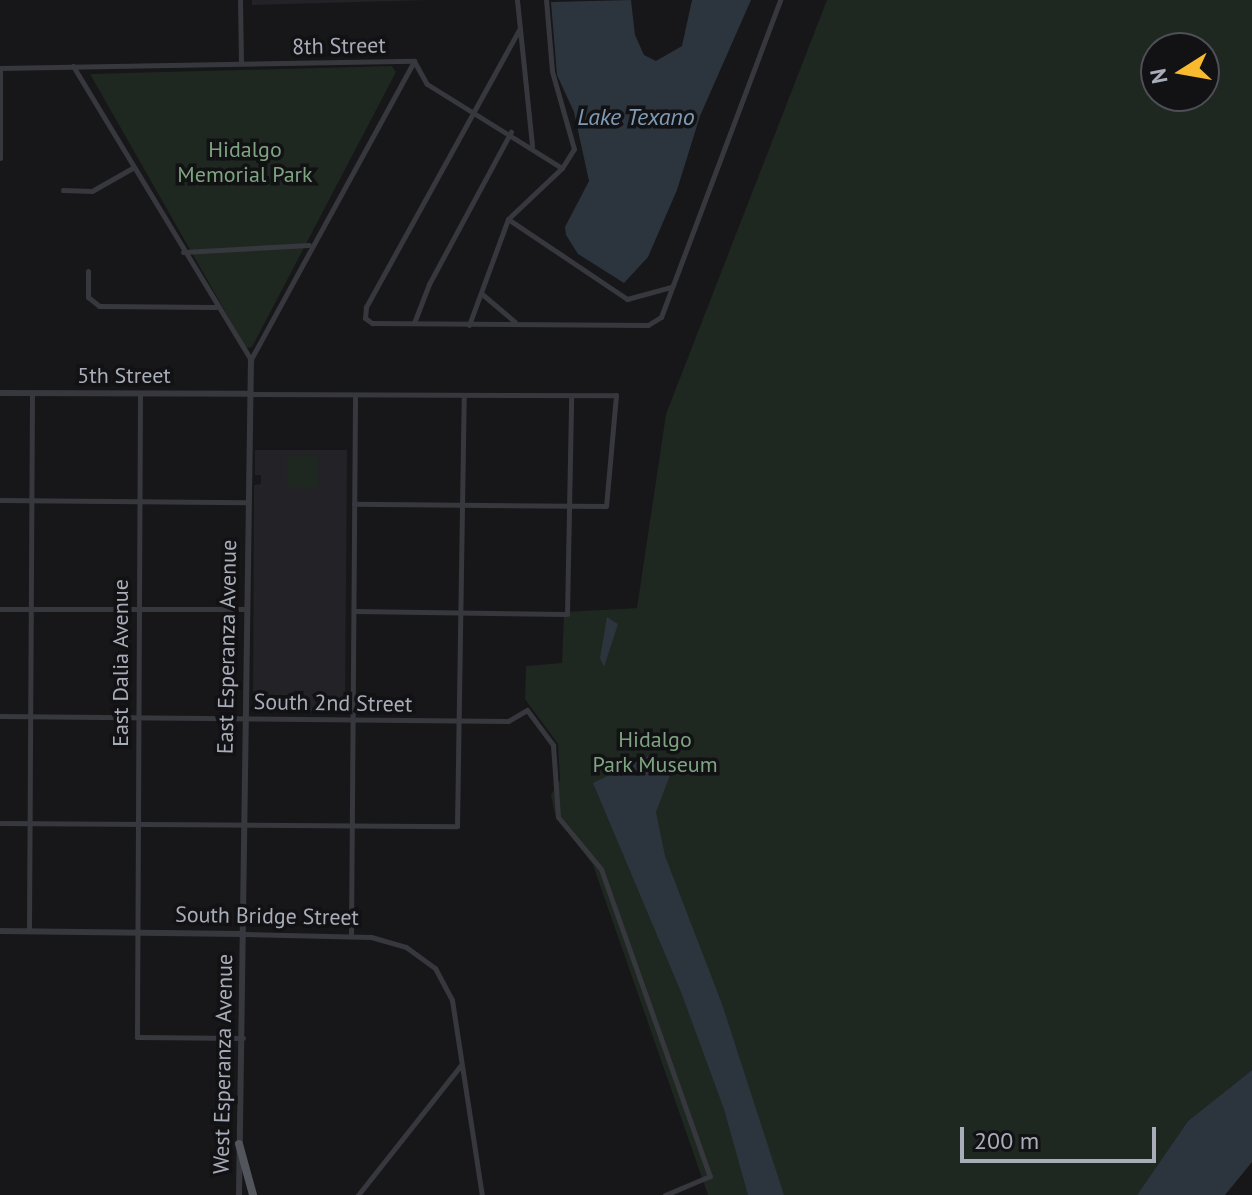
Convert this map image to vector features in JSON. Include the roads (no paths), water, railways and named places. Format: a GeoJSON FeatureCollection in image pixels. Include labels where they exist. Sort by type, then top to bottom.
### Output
{"type":"FeatureCollection","features":[{"type":"Feature","properties":{"kind":"main road"},"geometry":{"type":"LineString","coordinates":[[239,1144],[253,1195]]}},
{"type":"Feature","properties":{"kind":"street"},"geometry":{"type":"LineString","coordinates":[[240,0],[241,63]]}},
{"type":"Feature","properties":{"kind":"street"},"geometry":{"type":"LineString","coordinates":[[517,0],[534,125],[532,147]]}},
{"type":"Feature","properties":{"kind":"street"},"geometry":{"type":"LineString","coordinates":[[469,325],[508,219],[562,168],[574,149],[552,71],[546,0]]}},
{"type":"Feature","properties":{"kind":"street"},"geometry":{"type":"LineString","coordinates":[[520,28],[365,318],[372,323],[648,325],[661,317],[780,0]]}},
{"type":"Feature","properties":{"kind":"street"},"geometry":{"type":"LineString","coordinates":[[251,360],[310,245],[414,61]]}},
{"type":"Feature","properties":{"kind":"street","name":"8th Street"},"geometry":{"type":"LineString","coordinates":[[0,68],[414,61],[427,84],[511,132],[562,168]]}},
{"type":"Feature","properties":{"kind":"street"},"geometry":{"type":"LineString","coordinates":[[72,66],[251,360]]}},
{"type":"Feature","properties":{"kind":"street"},"geometry":{"type":"LineString","coordinates":[[0,68],[0,158]]}},
{"type":"Feature","properties":{"kind":"street"},"geometry":{"type":"LineString","coordinates":[[414,323],[429,284],[511,132]]}},
{"type":"Feature","properties":{"kind":"street"},"geometry":{"type":"LineString","coordinates":[[63,190],[92,191],[134,167]]}},
{"type":"Feature","properties":{"kind":"street"},"geometry":{"type":"LineString","coordinates":[[508,219],[627,299],[671,287]]}},
{"type":"Feature","properties":{"kind":"street"},"geometry":{"type":"LineString","coordinates":[[183,252],[310,245]]}},
{"type":"Feature","properties":{"kind":"street"},"geometry":{"type":"LineString","coordinates":[[88,271],[88,297],[99,306],[217,307]]}},
{"type":"Feature","properties":{"kind":"street"},"geometry":{"type":"LineString","coordinates":[[482,294],[516,324]]}},
{"type":"Feature","properties":{"kind":"street","name":"East Esperanza Avenue"},"geometry":{"type":"LineString","coordinates":[[243,934],[251,360]]}},
{"type":"Feature","properties":{"kind":"street","name":"5th Street"},"geometry":{"type":"LineString","coordinates":[[0,393],[249,394]]}},
{"type":"Feature","properties":{"kind":"street"},"geometry":{"type":"LineString","coordinates":[[29,931],[32,393]]}},
{"type":"Feature","properties":{"kind":"street","name":"East Dalia Avenue"},"geometry":{"type":"LineString","coordinates":[[140,394],[137,1037],[243,1038]]}},
{"type":"Feature","properties":{"kind":"street"},"geometry":{"type":"LineString","coordinates":[[249,394],[571,398],[616,395],[606,506],[354,504]]}},
{"type":"Feature","properties":{"kind":"street"},"geometry":{"type":"LineString","coordinates":[[351,934],[355,396]]}},
{"type":"Feature","properties":{"kind":"street"},"geometry":{"type":"LineString","coordinates":[[0,823],[457,826],[464,397]]}},
{"type":"Feature","properties":{"kind":"street"},"geometry":{"type":"LineString","coordinates":[[354,611],[567,614],[571,398]]}},
{"type":"Feature","properties":{"kind":"street"},"geometry":{"type":"LineString","coordinates":[[0,500],[247,502]]}},
{"type":"Feature","properties":{"kind":"street"},"geometry":{"type":"LineString","coordinates":[[0,609],[246,609]]}},
{"type":"Feature","properties":{"kind":"street","name":"South 2nd Street"},"geometry":{"type":"LineString","coordinates":[[0,716],[511,720],[527,710],[553,745],[559,787],[553,799],[558,817],[601,869],[710,1176],[665,1195]]}},
{"type":"Feature","properties":{"kind":"street","name":"South Bridge Street"},"geometry":{"type":"LineString","coordinates":[[0,931],[351,934],[406,947],[435,968],[452,1000],[482,1195]]}},
{"type":"Feature","properties":{"kind":"street","name":"West Esperanza Avenue"},"geometry":{"type":"LineString","coordinates":[[239,1195],[243,934]]}},
{"type":"Feature","properties":{"kind":"street"},"geometry":{"type":"LineString","coordinates":[[358,1195],[461,1065]]}},
{"type":"Feature","properties":{"kind":"water","name":"Lake Texano"},"geometry":{"type":"Polygon","coordinates":[[[631,0],[635,35],[644,55],[656,61],[682,46],[692,0],[751,0],[700,116],[677,190],[648,257],[624,283],[578,254],[566,235],[565,227],[589,181],[574,112],[557,75],[551,2],[631,0]]]}},
{"type":"Feature","properties":{"kind":"water"},"geometry":{"type":"Polygon","coordinates":[[[607,617],[618,624],[604,667],[600,658],[607,617]]]}},
{"type":"Feature","properties":{"kind":"water"},"geometry":{"type":"Polygon","coordinates":[[[652,754],[670,763],[672,770],[656,812],[665,856],[722,1004],[784,1195],[748,1195],[724,1109],[681,992],[593,783],[652,754]]]}},
{"type":"Feature","properties":{"kind":"water"},"geometry":{"type":"Polygon","coordinates":[[[1252,1070],[1252,1162],[1225,1195],[1137,1195],[1188,1121],[1252,1070]]]}},
{"type":"Feature","properties":{"kind":"park label","name":"Hidalgo Memorial Park"},"geometry":{"type":"Point","coordinates":[245,162]}},
{"type":"Feature","properties":{"kind":"park label","name":"Hidalgo Park Museum"},"geometry":{"type":"Point","coordinates":[655,752]}}]}
